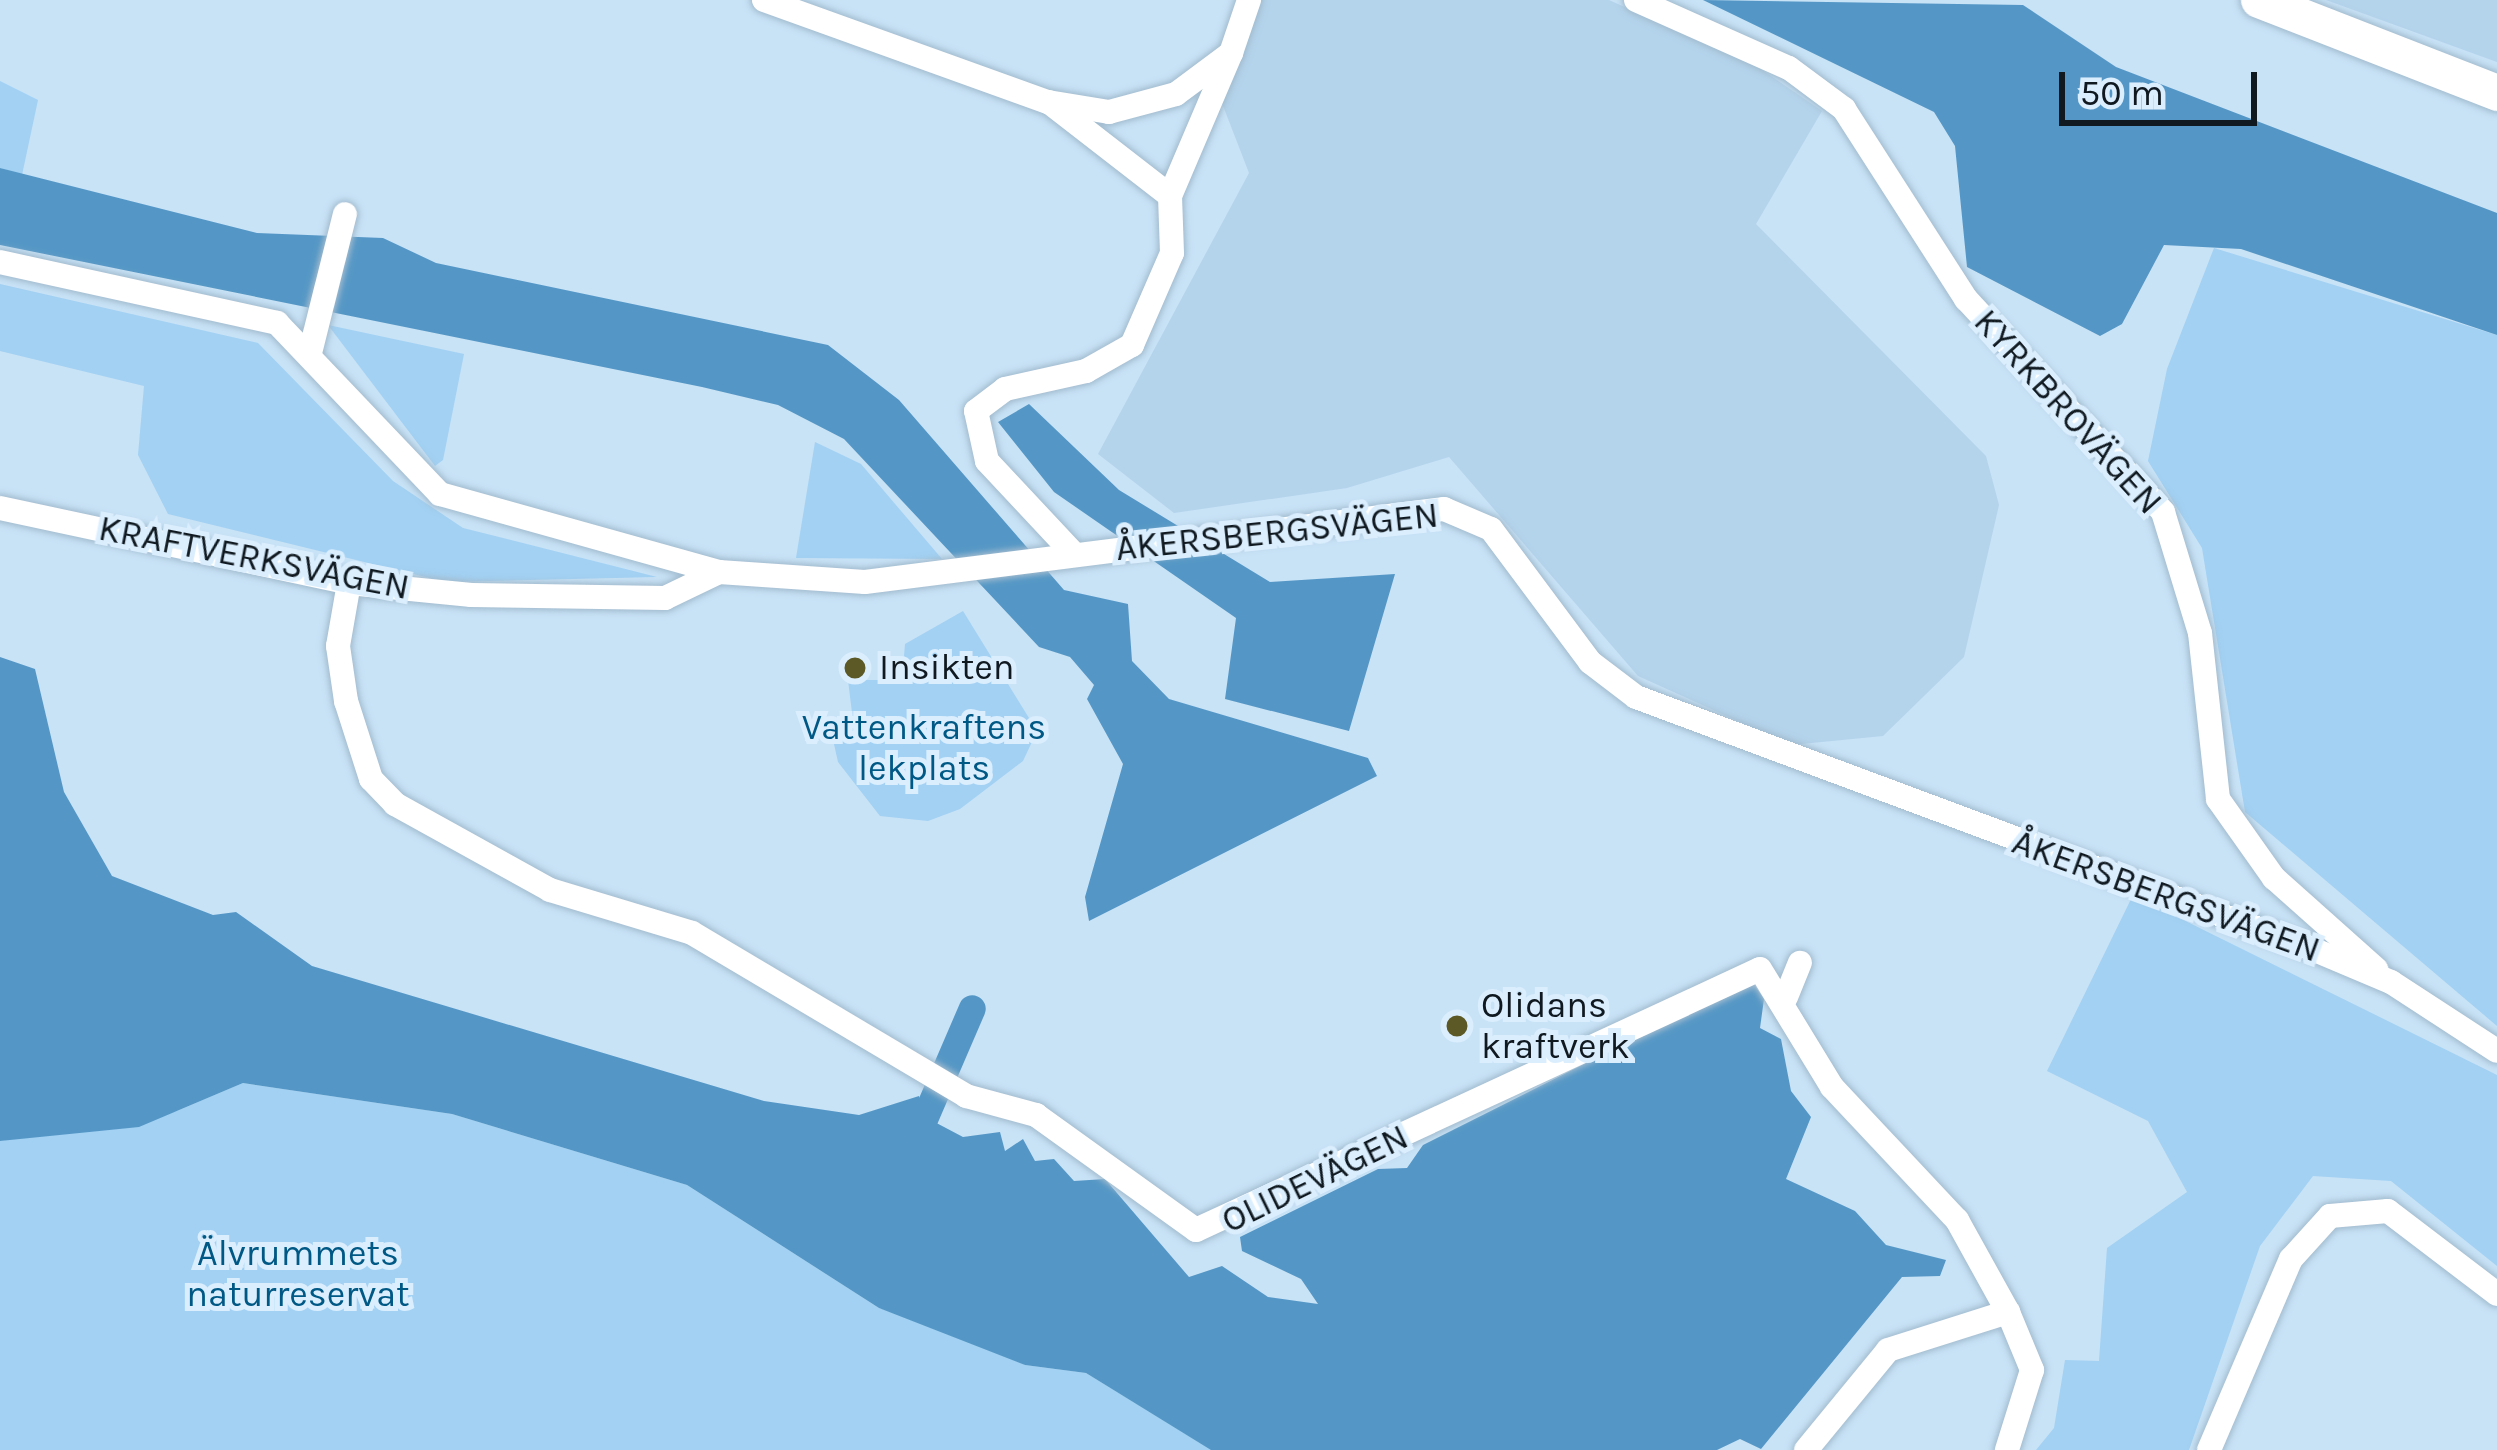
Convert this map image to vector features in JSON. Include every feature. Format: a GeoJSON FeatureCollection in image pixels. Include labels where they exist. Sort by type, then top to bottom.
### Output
{"type":"FeatureCollection","features":[{"type":"Feature","properties":{"kind":"street"},"geometry":{"type":"LineString","coordinates":[[764,0],[1048,102],[1141,109],[1231,53]]}},
{"type":"Feature","properties":{"kind":"street"},"geometry":{"type":"LineString","coordinates":[[1062,554],[988,461],[976,411],[1005,388],[1086,371],[1132,345],[1172,253],[1170,196],[1249,0]]}},
{"type":"Feature","properties":{"kind":"street","name":"KYRKBROVÄGEN"},"geometry":{"type":"LineString","coordinates":[[1636,0],[1789,68],[1844,109],[1966,299],[2163,512],[2200,633],[2218,799],[2274,878],[2391,982]]}},
{"type":"Feature","properties":{"kind":"street"},"geometry":{"type":"LineString","coordinates":[[2259,0],[2497,93]]}},
{"type":"Feature","properties":{"kind":"street"},"geometry":{"type":"LineString","coordinates":[[1048,102],[1170,196]]}},
{"type":"Feature","properties":{"kind":"street"},"geometry":{"type":"LineString","coordinates":[[311,349],[345,214]]}},
{"type":"Feature","properties":{"kind":"street","name":"ÅKERSBERGSVÄGEN"},"geometry":{"type":"LineString","coordinates":[[0,262],[222,305],[311,349],[406,470],[440,494],[719,572],[866,582],[1444,509],[1490,530],[1590,662],[1685,721],[2391,982],[2497,1051]]}},
{"type":"Feature","properties":{"kind":"street","name":"KRAFTVERKSVÄGEN"},"geometry":{"type":"LineString","coordinates":[[0,508],[349,583],[665,598],[719,572]]}},
{"type":"Feature","properties":{"kind":"street","name":"OLIDEVÄGEN"},"geometry":{"type":"LineString","coordinates":[[349,583],[338,646],[346,700],[371,778],[394,805],[550,890],[692,933],[966,1096],[1036,1114],[1209,1230],[1746,972],[1760,969],[1786,998]]}},
{"type":"Feature","properties":{"kind":"street"},"geometry":{"type":"LineString","coordinates":[[1800,963],[1786,998],[1832,1088],[1936,1191],[2008,1312],[2032,1370],[2007,1450]]}},
{"type":"Feature","properties":{"kind":"street"},"geometry":{"type":"LineString","coordinates":[[2209,1450],[2291,1258],[2330,1216],[2388,1211],[2497,1294]]}},
{"type":"Feature","properties":{"kind":"street"},"geometry":{"type":"LineString","coordinates":[[1806,1450],[1888,1350],[2008,1312]]}},
{"type":"Feature","properties":{"kind":"shaded area"},"geometry":{"type":"Polygon","coordinates":[[[1258,0],[1609,0],[1758,67],[1822,111],[1756,224],[1986,456],[1999,505],[1964,657],[1883,736],[1791,745],[1638,676],[1449,457],[1347,488],[1174,513],[1098,454],[1249,173],[1220,98],[1258,0]]]}},
{"type":"Feature","properties":{"kind":"shaded area"},"geometry":{"type":"Polygon","coordinates":[[[1703,0],[2023,5],[2116,67],[2497,213],[2497,335],[2241,249],[2164,245],[2122,324],[2100,336],[1967,267],[1955,146],[1934,112],[1703,0]]]}},
{"type":"Feature","properties":{"kind":"shaded area"},"geometry":{"type":"Polygon","coordinates":[[[2326,0],[2497,0],[2497,62],[2326,0]]]}},
{"type":"Feature","properties":{"kind":"shaded area"},"geometry":{"type":"Polygon","coordinates":[[[0,168],[257,233],[383,238],[436,263],[828,345],[899,400],[1064,590],[1128,604],[1132,661],[1169,699],[1368,758],[1377,776],[1089,921],[1085,897],[1123,764],[1087,699],[1094,685],[1070,657],[1039,647],[844,439],[778,405],[702,387],[0,245],[0,168]]]}},
{"type":"Feature","properties":{"kind":"shaded area"},"geometry":{"type":"Polygon","coordinates":[[[1029,404],[1119,490],[1270,582],[1395,574],[1349,731],[1225,699],[1236,618],[1054,492],[998,422],[1029,404]]]}},
{"type":"Feature","properties":{"kind":"shaded area"},"geometry":{"type":"Polygon","coordinates":[[[0,657],[35,669],[64,792],[112,876],[213,915],[236,912],[312,966],[764,1101],[859,1115],[919,1096],[927,1118],[963,1137],[1000,1132],[1005,1151],[1023,1139],[1035,1161],[1054,1159],[1074,1181],[1105,1179],[1189,1277],[1222,1266],[1268,1297],[1318,1304],[1301,1279],[1242,1251],[1240,1237],[1378,1169],[1407,1168],[1423,1145],[1751,980],[1764,999],[1760,1028],[1781,1039],[1791,1091],[1811,1117],[1786,1179],[1855,1211],[1886,1245],[1946,1260],[1940,1276],[1902,1277],[1761,1449],[1740,1439],[1717,1450],[1211,1450],[1086,1373],[1025,1365],[879,1308],[687,1185],[452,1114],[243,1083],[139,1127],[0,1141],[0,657]]]}},
{"type":"Feature","properties":{"kind":"green space"},"geometry":{"type":"Polygon","coordinates":[[[0,81],[38,100],[22,175],[0,168],[0,81]]]}},
{"type":"Feature","properties":{"kind":"green space"},"geometry":{"type":"Polygon","coordinates":[[[2214,248],[2497,335],[2497,1026],[2245,812],[2202,548],[2148,461],[2167,369],[2214,248]]]}},
{"type":"Feature","properties":{"kind":"green space"},"geometry":{"type":"Polygon","coordinates":[[[0,284],[258,343],[393,481],[463,528],[657,577],[446,582],[168,514],[138,455],[144,386],[0,351],[0,284]]]}},
{"type":"Feature","properties":{"kind":"green space"},"geometry":{"type":"Polygon","coordinates":[[[328,325],[464,354],[443,460],[435,466],[328,325]]]}},
{"type":"Feature","properties":{"kind":"green space"},"geometry":{"type":"Polygon","coordinates":[[[815,442],[861,464],[942,559],[796,558],[815,442]]]}},
{"type":"Feature","properties":{"kind":"green space","name":"Vattenkraftens lekplats"},"geometry":{"type":"Polygon","coordinates":[[[963,611],[1037,731],[1023,761],[960,809],[928,821],[880,816],[838,762],[834,744],[854,729],[848,680],[902,680],[905,644],[963,611]]]}},
{"type":"Feature","properties":{"kind":"green space"},"geometry":{"type":"Polygon","coordinates":[[[2133,895],[2497,1075],[2497,1266],[2391,1181],[2313,1176],[2260,1246],[2189,1450],[2036,1450],[2054,1428],[2065,1360],[2099,1361],[2107,1248],[2187,1192],[2148,1121],[2047,1071],[2133,895]]]}},
{"type":"Feature","properties":{"kind":"green space","name":"Älvrummets naturreservat"},"geometry":{"type":"Polygon","coordinates":[[[243,1083],[452,1114],[687,1185],[879,1308],[966,1333],[1025,1365],[1086,1373],[1212,1450],[0,1450],[0,1141],[177,1111],[243,1083]]]}},
{"type":"Feature","properties":{"kind":"waterway"},"geometry":{"type":"LineString","coordinates":[[912,1147],[972,1008]]}},
{"type":"Feature","properties":{"kind":"place","name":"Insikten"},"geometry":{"type":"Point","coordinates":[855,668]}},
{"type":"Feature","properties":{"kind":"place","name":"Olidans kraftverk"},"geometry":{"type":"Point","coordinates":[1457,1026]}}]}
